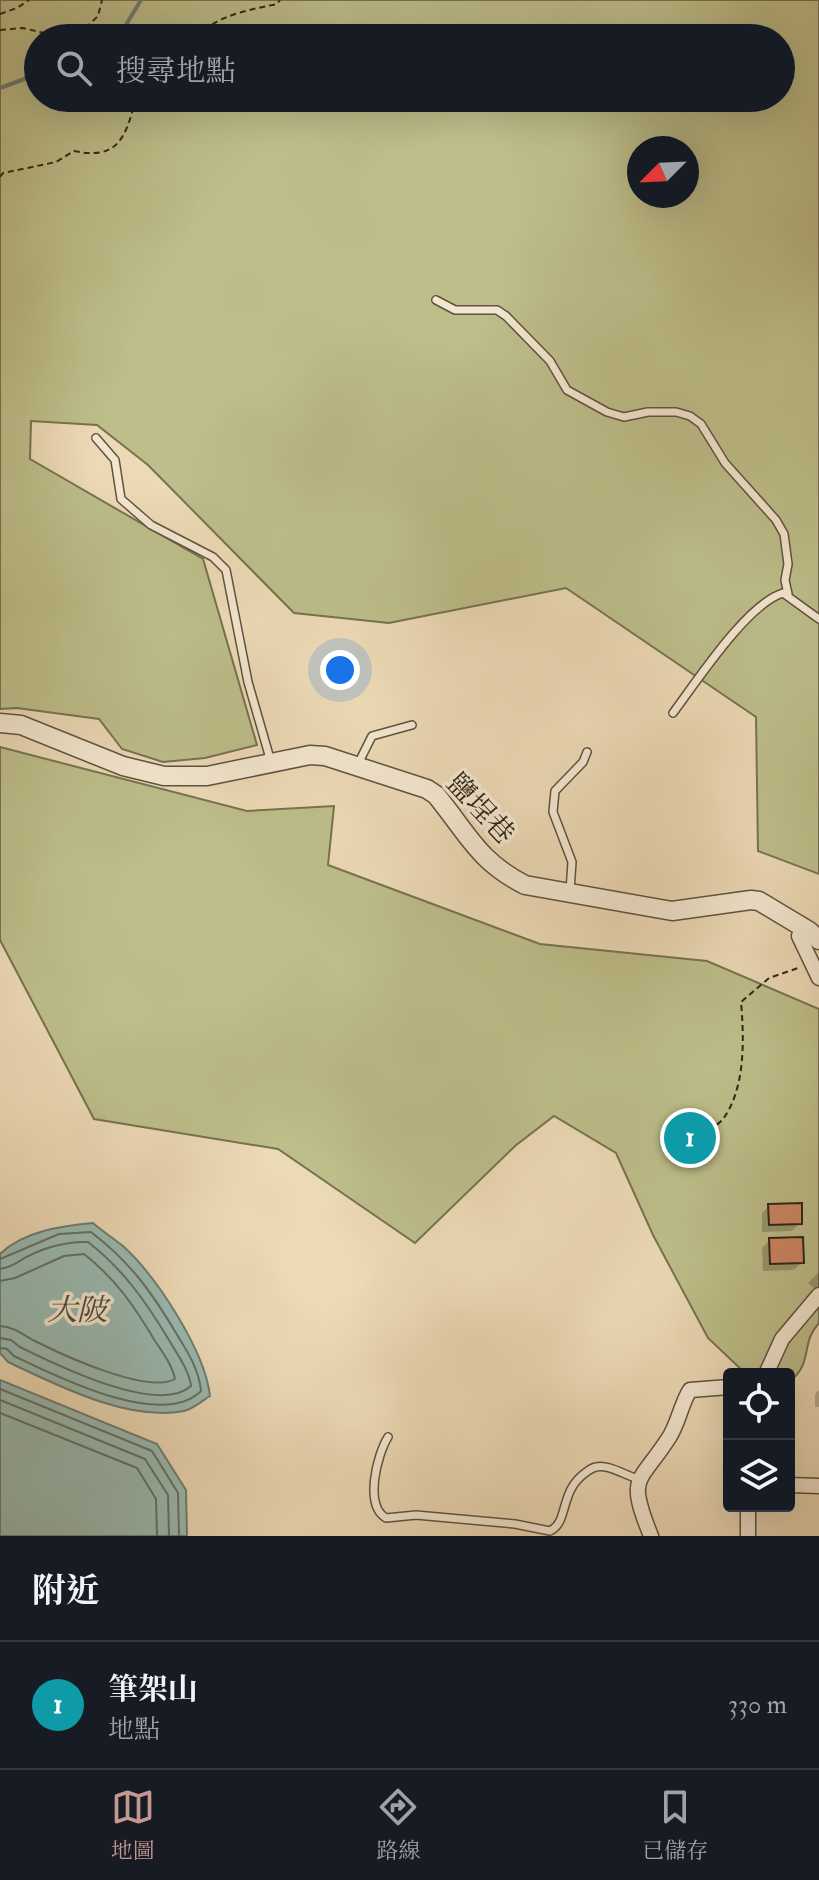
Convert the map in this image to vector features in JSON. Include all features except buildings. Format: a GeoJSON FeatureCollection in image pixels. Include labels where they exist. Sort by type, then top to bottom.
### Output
{"type":"FeatureCollection","features":[{"type":"Feature","properties":{"kind":"street","name":"鹽埕巷"},"geometry":{"type":"LineString","coordinates":[[0,723],[21,725],[123,766],[164,776],[207,776],[310,755],[325,756],[427,789],[436,795],[471,844],[494,866],[525,885],[672,911],[759,901],[814,935]]}},
{"type":"Feature","properties":{"kind":"street"},"geometry":{"type":"LineString","coordinates":[[814,935],[801,932],[799,936],[819,978]]}},
{"type":"Feature","properties":{"kind":"street"},"geometry":{"type":"LineString","coordinates":[[769,1368],[782,1339],[819,1295]]}},
{"type":"Feature","properties":{"kind":"street"},"geometry":{"type":"LineString","coordinates":[[651,1536],[638,1499],[639,1479],[673,1429],[690,1390],[723,1387]]}},
{"type":"Feature","properties":{"kind":"street"},"geometry":{"type":"LineString","coordinates":[[795,1485],[819,1486]]}},
{"type":"Feature","properties":{"kind":"street"},"geometry":{"type":"LineString","coordinates":[[748,1512],[748,1536]]}},
{"type":"Feature","properties":{"kind":"lane"},"geometry":{"type":"LineString","coordinates":[[436,300],[455,310],[497,310],[506,316],[550,361],[567,390],[581,400],[624,417],[648,412],[676,412],[690,416],[701,424],[725,463],[776,520],[784,534],[788,594],[819,619]]}},
{"type":"Feature","properties":{"kind":"lane"},"geometry":{"type":"LineString","coordinates":[[96,438],[115,460],[121,499],[151,525],[213,557],[226,570],[248,682],[271,762]]}},
{"type":"Feature","properties":{"kind":"lane"},"geometry":{"type":"LineString","coordinates":[[673,713],[747,618],[776,595],[788,594]]}},
{"type":"Feature","properties":{"kind":"lane"},"geometry":{"type":"LineString","coordinates":[[356,768],[372,736],[412,725]]}},
{"type":"Feature","properties":{"kind":"lane"},"geometry":{"type":"LineString","coordinates":[[570,893],[572,862],[553,812],[555,791],[583,762],[587,752]]}},
{"type":"Feature","properties":{"kind":"lane"},"geometry":{"type":"LineString","coordinates":[[388,1437],[376,1463],[375,1493],[377,1509],[386,1518],[416,1515],[515,1524],[550,1531],[560,1523],[574,1481],[591,1469],[597,1466],[639,1479]]}},
{"type":"Feature","properties":{"kind":"path"},"geometry":{"type":"LineString","coordinates":[[0,14],[29,0]]}},
{"type":"Feature","properties":{"kind":"path"},"geometry":{"type":"LineString","coordinates":[[90,24],[98,16],[102,0]]}},
{"type":"Feature","properties":{"kind":"path"},"geometry":{"type":"LineString","coordinates":[[215,24],[237,12],[277,4],[280,0]]}},
{"type":"Feature","properties":{"kind":"path"},"geometry":{"type":"LineString","coordinates":[[0,30],[24,28]]}},
{"type":"Feature","properties":{"kind":"path"},"geometry":{"type":"LineString","coordinates":[[0,177],[3,173],[56,162],[74,151],[95,155],[113,147],[126,134],[132,112]]}},
{"type":"Feature","properties":{"kind":"path"},"geometry":{"type":"LineString","coordinates":[[690,1138],[722,1121],[732,1100],[744,1047],[741,1002],[769,978],[812,964]]}},
{"type":"Feature","properties":{"kind":"green space"},"geometry":{"type":"Polygon","coordinates":[[[0,0],[819,0],[819,874],[758,851],[756,717],[566,588],[389,623],[294,613],[148,465],[97,425],[31,421],[30,459],[203,559],[257,745],[205,758],[163,762],[122,749],[99,719],[17,708],[0,709],[0,0]]]}},
{"type":"Feature","properties":{"kind":"green space"},"geometry":{"type":"Polygon","coordinates":[[[0,747],[247,811],[334,806],[328,865],[540,944],[707,961],[819,1009],[819,1323],[813,1330],[802,1368],[795,1377],[795,1368],[740,1368],[708,1338],[653,1235],[616,1153],[554,1116],[515,1146],[415,1243],[278,1149],[94,1119],[0,940],[0,747]]]}},
{"type":"Feature","properties":{"kind":"water","name":"大陂"},"geometry":{"type":"Polygon","coordinates":[[[93,1223],[123,1246],[150,1276],[189,1337],[210,1396],[191,1409],[162,1413],[140,1411],[93,1399],[8,1362],[0,1353],[0,1254],[32,1235],[93,1223]]]}},
{"type":"Feature","properties":{"kind":"water","name":"大陂"},"geometry":{"type":"Polygon","coordinates":[[[0,1380],[157,1444],[186,1490],[187,1536],[0,1536],[0,1380]]]}},
{"type":"Feature","properties":{"kind":"waterway"},"geometry":{"type":"LineString","coordinates":[[126,24],[141,0]]}},
{"type":"Feature","properties":{"kind":"waterway"},"geometry":{"type":"LineString","coordinates":[[0,88],[24,79]]}},
{"type":"Feature","properties":{"kind":"place","name":"筆架山"},"geometry":{"type":"Point","coordinates":[690,1138]}}]}
